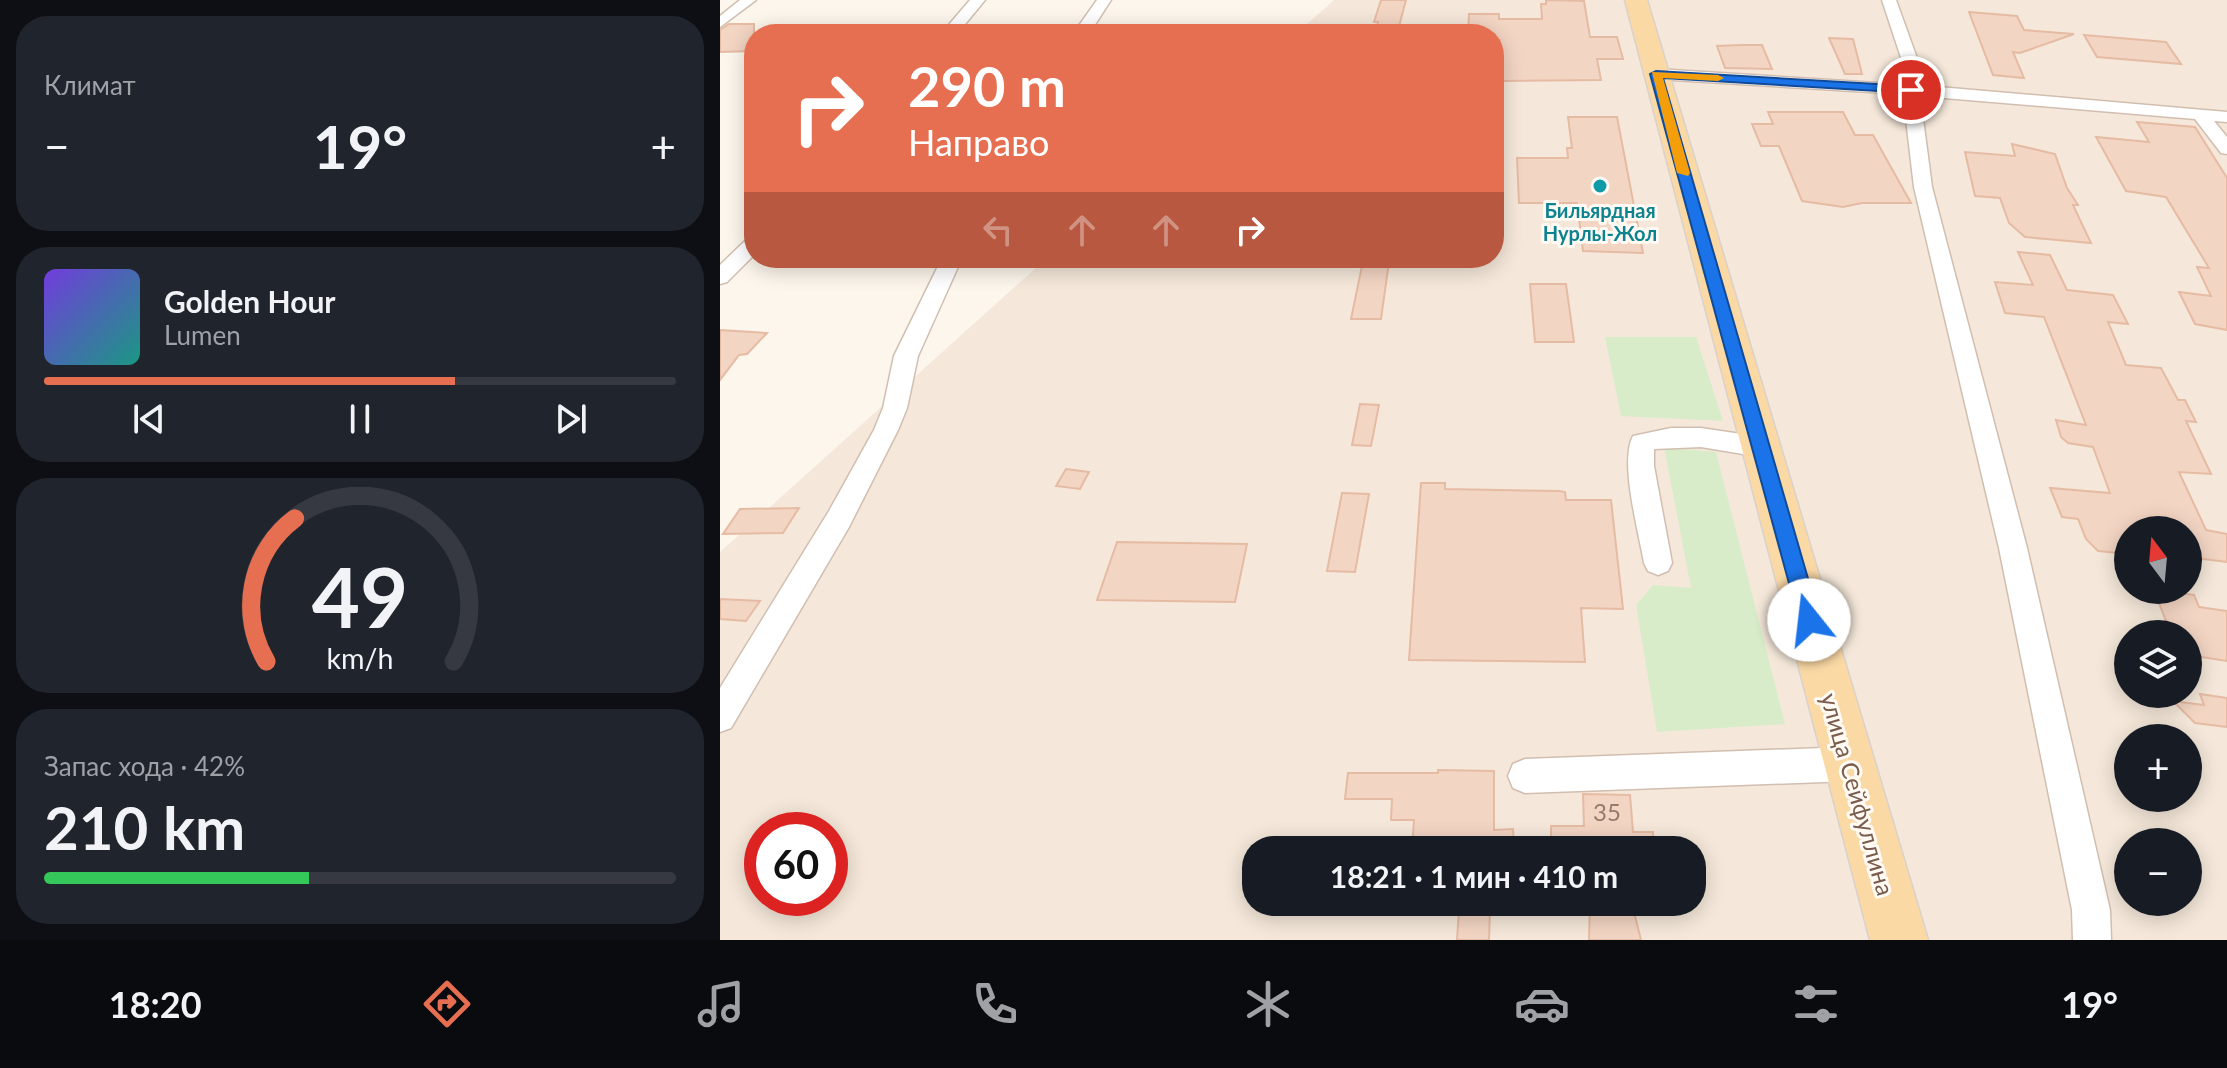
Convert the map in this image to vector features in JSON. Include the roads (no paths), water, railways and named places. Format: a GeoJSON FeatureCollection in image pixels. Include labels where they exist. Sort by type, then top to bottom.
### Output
{"type":"FeatureCollection","features":[{"type":"Feature","properties":{"kind":"main road","name":"улица Сейфуллина"},"geometry":{"type":"LineString","coordinates":[[1636,0],[1899,940]]}},
{"type":"Feature","properties":{"kind":"street"},"geometry":{"type":"LineString","coordinates":[[720,23],[749,0]]}},
{"type":"Feature","properties":{"kind":"street"},"geometry":{"type":"LineString","coordinates":[[958,24],[978,0]]}},
{"type":"Feature","properties":{"kind":"street"},"geometry":{"type":"LineString","coordinates":[[1088,24],[1104,0]]}},
{"type":"Feature","properties":{"kind":"street"},"geometry":{"type":"LineString","coordinates":[[1889,0],[1915,90],[1923,187],[2013,548],[2091,910],[2092,940]]}},
{"type":"Feature","properties":{"kind":"street"},"geometry":{"type":"LineString","coordinates":[[1656,74],[1915,90],[2227,117]]}},
{"type":"Feature","properties":{"kind":"street"},"geometry":{"type":"LineString","coordinates":[[2200,115],[2227,149]]}},
{"type":"Feature","properties":{"kind":"street"},"geometry":{"type":"LineString","coordinates":[[720,277],[744,253]]}},
{"type":"Feature","properties":{"kind":"street"},"geometry":{"type":"LineString","coordinates":[[720,717],[839,519],[886,430],[895,408],[906,356],[947,268]]}},
{"type":"Feature","properties":{"kind":"street"},"geometry":{"type":"LineString","coordinates":[[1658,563],[1641,466],[1642,443],[1658,437],[1687,437],[1761,447]]}},
{"type":"Feature","properties":{"kind":"street"},"geometry":{"type":"LineString","coordinates":[[1525,776],[1850,764]]}},
{"type":"Feature","properties":{"kind":"place","name":"Бильярдная Нурлы-Жол"},"geometry":{"type":"Point","coordinates":[1600,186]}}]}
